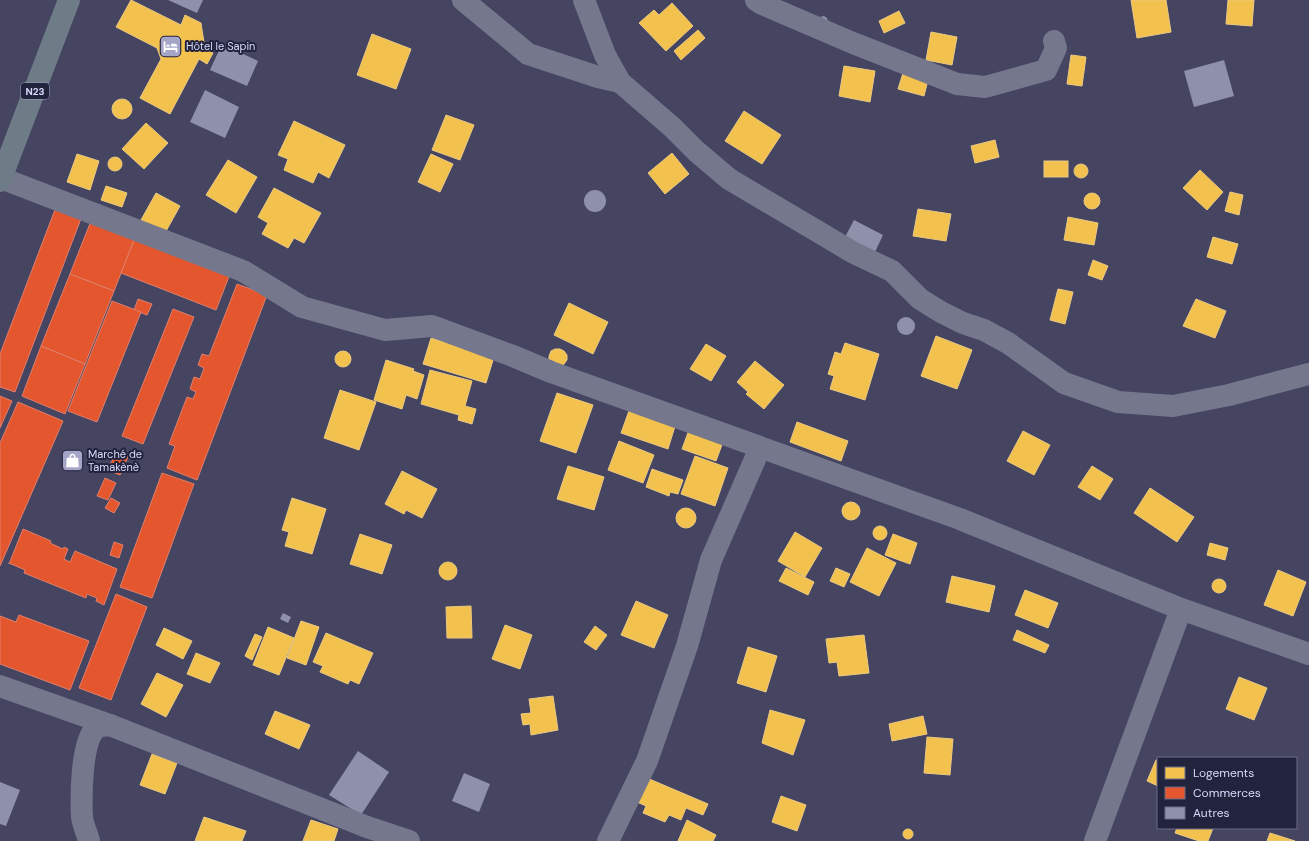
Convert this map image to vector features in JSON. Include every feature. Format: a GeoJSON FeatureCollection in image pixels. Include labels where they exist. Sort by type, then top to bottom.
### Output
{"type":"FeatureCollection","features":[{"type":"Feature","properties":{"kind":"highway","name":"N23"},"geometry":{"type":"LineString","coordinates":[[1,180],[69,0]]}},
{"type":"Feature","properties":{"kind":"street"},"geometry":{"type":"LineString","coordinates":[[463,0],[528,54],[598,77],[620,82]]}},
{"type":"Feature","properties":{"kind":"street"},"geometry":{"type":"LineString","coordinates":[[584,0],[605,55],[620,82],[729,179],[854,253],[892,271],[920,299],[946,315],[984,330],[1008,343],[1064,383],[1118,402],[1173,406],[1228,395],[1309,374]]}},
{"type":"Feature","properties":{"kind":"street"},"geometry":{"type":"LineString","coordinates":[[756,0],[762,4],[853,43],[957,84],[985,87],[1046,70],[1056,48],[1054,41]]}},
{"type":"Feature","properties":{"kind":"street"},"geometry":{"type":"LineString","coordinates":[[1,180],[243,271],[302,307],[385,330],[432,326],[760,448],[960,519],[1181,609],[1309,654]]}},
{"type":"Feature","properties":{"kind":"street"},"geometry":{"type":"LineString","coordinates":[[608,841],[647,761],[687,646],[711,560],[760,448]]}},
{"type":"Feature","properties":{"kind":"street"},"geometry":{"type":"LineString","coordinates":[[1095,841],[1181,609]]}},
{"type":"Feature","properties":{"kind":"street"},"geometry":{"type":"LineString","coordinates":[[0,686],[110,725],[367,827],[409,841]]}},
{"type":"Feature","properties":{"kind":"street"},"geometry":{"type":"LineString","coordinates":[[89,841],[82,818],[82,772],[88,744],[96,729],[100,726],[110,725]]}},
{"type":"Feature","properties":{"kind":"building: Logements"},"geometry":{"type":"Polygon","coordinates":[[[131,0],[181,25],[185,15],[201,23],[205,49],[213,53],[207,64],[199,59],[170,114],[140,98],[161,59],[157,48],[116,27],[131,0]]]}},
{"type":"Feature","properties":{"kind":"building: Logements"},"geometry":{"type":"Polygon","coordinates":[[[1131,0],[1166,0],[1171,32],[1137,38],[1131,0]]]}},
{"type":"Feature","properties":{"kind":"building: Logements"},"geometry":{"type":"Polygon","coordinates":[[[1228,0],[1254,0],[1252,26],[1226,24],[1228,0]]]}},
{"type":"Feature","properties":{"kind":"building: Logements"},"geometry":{"type":"Polygon","coordinates":[[[672,3],[693,26],[666,51],[639,23],[654,10],[659,15],[672,3]]]}},
{"type":"Feature","properties":{"kind":"building: Logements"},"geometry":{"type":"Polygon","coordinates":[[[899,11],[905,23],[884,33],[879,21],[899,11]]]}},
{"type":"Feature","properties":{"kind":"building: Logements"},"geometry":{"type":"Polygon","coordinates":[[[698,30],[705,38],[681,60],[674,51],[698,30]]]}},
{"type":"Feature","properties":{"kind":"building: Logements"},"geometry":{"type":"Polygon","coordinates":[[[931,32],[957,37],[952,65],[926,60],[931,32]]]}},
{"type":"Feature","properties":{"kind":"building: Logements"},"geometry":{"type":"Polygon","coordinates":[[[372,34],[411,49],[396,89],[357,75],[372,34]]]}},
{"type":"Feature","properties":{"kind":"building: Logements"},"geometry":{"type":"Polygon","coordinates":[[[1071,55],[1086,57],[1082,86],[1067,84],[1071,55]]]}},
{"type":"Feature","properties":{"kind":"building: Logements"},"geometry":{"type":"Polygon","coordinates":[[[844,66],[875,71],[870,102],[839,96],[844,66]]]}},
{"type":"Feature","properties":{"kind":"building: Logements"},"geometry":{"type":"Polygon","coordinates":[[[903,73],[928,80],[924,96],[898,89],[903,73]]]}},
{"type":"Feature","properties":{"kind":"building: Logements"},"geometry":{"type":"Polygon","coordinates":[[[122,99],[129,102],[132,109],[129,116],[122,119],[115,116],[112,109],[115,102],[122,99]]]}},
{"type":"Feature","properties":{"kind":"building: Logements"},"geometry":{"type":"Polygon","coordinates":[[[744,111],[781,135],[762,164],[725,141],[744,111]]]}},
{"type":"Feature","properties":{"kind":"building: Logements"},"geometry":{"type":"Polygon","coordinates":[[[446,115],[474,125],[460,160],[432,150],[446,115]]]}},
{"type":"Feature","properties":{"kind":"building: Logements"},"geometry":{"type":"Polygon","coordinates":[[[294,121],[345,145],[329,178],[318,172],[313,183],[284,170],[288,159],[278,155],[294,121]]]}},
{"type":"Feature","properties":{"kind":"building: Logements"},"geometry":{"type":"Polygon","coordinates":[[[146,123],[168,143],[144,169],[122,149],[146,123]]]}},
{"type":"Feature","properties":{"kind":"building: Logements"},"geometry":{"type":"Polygon","coordinates":[[[995,140],[999,157],[975,163],[971,146],[995,140]]]}},
{"type":"Feature","properties":{"kind":"building: Logements"},"geometry":{"type":"Polygon","coordinates":[[[672,153],[689,174],[665,194],[648,173],[672,153]]]}},
{"type":"Feature","properties":{"kind":"building: Logements"},"geometry":{"type":"Polygon","coordinates":[[[77,154],[99,161],[90,190],[67,182],[77,154]]]}},
{"type":"Feature","properties":{"kind":"building: Logements"},"geometry":{"type":"Polygon","coordinates":[[[431,154],[453,164],[440,192],[418,182],[431,154]]]}},
{"type":"Feature","properties":{"kind":"building: Logements"},"geometry":{"type":"Polygon","coordinates":[[[112,157],[118,157],[122,161],[122,167],[118,171],[112,171],[108,167],[108,161],[112,157]]]}},
{"type":"Feature","properties":{"kind":"building: Logements"},"geometry":{"type":"Polygon","coordinates":[[[228,160],[257,177],[236,213],[206,195],[228,160]]]}},
{"type":"Feature","properties":{"kind":"building: Logements"},"geometry":{"type":"Polygon","coordinates":[[[1044,161],[1068,161],[1068,177],[1044,177],[1044,161]]]}},
{"type":"Feature","properties":{"kind":"building: Logements"},"geometry":{"type":"Polygon","coordinates":[[[1081,164],[1086,166],[1088,171],[1086,176],[1081,178],[1076,176],[1074,171],[1076,166],[1081,164]]]}},
{"type":"Feature","properties":{"kind":"building: Logements"},"geometry":{"type":"Polygon","coordinates":[[[1200,170],[1223,192],[1207,210],[1183,188],[1200,170]]]}},
{"type":"Feature","properties":{"kind":"building: Logements"},"geometry":{"type":"Polygon","coordinates":[[[106,186],[127,193],[122,207],[101,200],[106,186]]]}},
{"type":"Feature","properties":{"kind":"building: Logements"},"geometry":{"type":"Polygon","coordinates":[[[274,188],[321,213],[304,243],[294,238],[288,248],[262,234],[268,223],[258,217],[274,188]]]}},
{"type":"Feature","properties":{"kind":"building: Logements"},"geometry":{"type":"Polygon","coordinates":[[[1230,192],[1243,195],[1239,215],[1225,211],[1230,192]]]}},
{"type":"Feature","properties":{"kind":"building: Logements"},"geometry":{"type":"Polygon","coordinates":[[[156,193],[180,206],[165,233],[141,220],[156,193]]]}},
{"type":"Feature","properties":{"kind":"building: Logements"},"geometry":{"type":"Polygon","coordinates":[[[1089,193],[1095,193],[1100,198],[1098,207],[1095,209],[1089,209],[1084,204],[1084,198],[1089,193]]]}},
{"type":"Feature","properties":{"kind":"building: Logements"},"geometry":{"type":"Polygon","coordinates":[[[918,209],[951,214],[946,241],[913,236],[918,209]]]}},
{"type":"Feature","properties":{"kind":"building: Logements"},"geometry":{"type":"Polygon","coordinates":[[[1068,217],[1098,223],[1094,245],[1064,240],[1068,217]]]}},
{"type":"Feature","properties":{"kind":"building: Logements"},"geometry":{"type":"Polygon","coordinates":[[[1213,237],[1238,244],[1232,264],[1207,257],[1213,237]]]}},
{"type":"Feature","properties":{"kind":"building: Logements"},"geometry":{"type":"Polygon","coordinates":[[[1093,260],[1108,266],[1102,280],[1088,275],[1093,260]]]}},
{"type":"Feature","properties":{"kind":"building: Logements"},"geometry":{"type":"Polygon","coordinates":[[[1058,289],[1073,292],[1065,324],[1050,320],[1058,289]]]}},
{"type":"Feature","properties":{"kind":"building: Logements"},"geometry":{"type":"Polygon","coordinates":[[[1196,299],[1226,311],[1215,338],[1183,326],[1196,299]]]}},
{"type":"Feature","properties":{"kind":"building: Logements"},"geometry":{"type":"Polygon","coordinates":[[[569,303],[608,322],[593,354],[554,335],[569,303]]]}},
{"type":"Feature","properties":{"kind":"building: Logements"},"geometry":{"type":"Polygon","coordinates":[[[936,336],[972,350],[957,389],[921,376],[936,336]]]}},
{"type":"Feature","properties":{"kind":"building: Logements"},"geometry":{"type":"Polygon","coordinates":[[[431,338],[494,357],[486,383],[423,364],[431,338]]]}},
{"type":"Feature","properties":{"kind":"building: Logements"},"geometry":{"type":"Polygon","coordinates":[[[845,343],[879,354],[865,400],[830,389],[834,376],[828,374],[835,352],[841,354],[845,343]]]}},
{"type":"Feature","properties":{"kind":"building: Logements"},"geometry":{"type":"Polygon","coordinates":[[[706,344],[726,356],[711,381],[690,369],[706,344]]]}},
{"type":"Feature","properties":{"kind":"building: Logements"},"geometry":{"type":"Polygon","coordinates":[[[555,349],[564,351],[567,355],[567,360],[560,367],[549,360],[551,351],[555,349]]]}},
{"type":"Feature","properties":{"kind":"building: Logements"},"geometry":{"type":"Polygon","coordinates":[[[343,351],[349,353],[351,359],[349,365],[343,367],[337,365],[335,359],[337,353],[343,351]]]}},
{"type":"Feature","properties":{"kind":"building: Logements"},"geometry":{"type":"Polygon","coordinates":[[[386,360],[414,369],[413,371],[424,375],[417,399],[406,395],[402,409],[374,400],[386,360]]]}},
{"type":"Feature","properties":{"kind":"building: Logements"},"geometry":{"type":"Polygon","coordinates":[[[755,361],[784,385],[764,409],[746,394],[748,392],[737,382],[755,361]]]}},
{"type":"Feature","properties":{"kind":"building: Logements"},"geometry":{"type":"Polygon","coordinates":[[[430,370],[472,381],[465,406],[476,409],[472,424],[458,420],[459,415],[421,404],[430,370]]]}},
{"type":"Feature","properties":{"kind":"building: Logements"},"geometry":{"type":"Polygon","coordinates":[[[340,390],[376,402],[359,450],[324,438],[340,390]]]}},
{"type":"Feature","properties":{"kind":"building: Logements"},"geometry":{"type":"Polygon","coordinates":[[[557,393],[593,405],[576,453],[540,441],[557,393]]]}},
{"type":"Feature","properties":{"kind":"building: Logements"},"geometry":{"type":"Polygon","coordinates":[[[630,408],[676,423],[668,449],[621,433],[630,408]]]}},
{"type":"Feature","properties":{"kind":"building: Logements"},"geometry":{"type":"Polygon","coordinates":[[[797,422],[848,441],[841,461],[790,442],[797,422]]]}},
{"type":"Feature","properties":{"kind":"building: Logements"},"geometry":{"type":"Polygon","coordinates":[[[689,430],[723,442],[716,461],[682,449],[689,430]]]}},
{"type":"Feature","properties":{"kind":"building: Logements"},"geometry":{"type":"Polygon","coordinates":[[[1023,431],[1050,445],[1034,475],[1007,461],[1023,431]]]}},
{"type":"Feature","properties":{"kind":"building: Logements"},"geometry":{"type":"Polygon","coordinates":[[[619,441],[654,455],[643,483],[608,470],[619,441]]]}},
{"type":"Feature","properties":{"kind":"building: Logements"},"geometry":{"type":"Polygon","coordinates":[[[695,456],[728,468],[715,506],[681,494],[695,456]]]}},
{"type":"Feature","properties":{"kind":"building: Logements"},"geometry":{"type":"Polygon","coordinates":[[[568,466],[604,477],[594,510],[557,499],[568,466]]]}},
{"type":"Feature","properties":{"kind":"building: Logements"},"geometry":{"type":"Polygon","coordinates":[[[1092,466],[1113,479],[1100,500],[1078,487],[1092,466]]]}},
{"type":"Feature","properties":{"kind":"building: Logements"},"geometry":{"type":"Polygon","coordinates":[[[652,469],[683,480],[678,494],[670,492],[669,496],[646,487],[652,469]]]}},
{"type":"Feature","properties":{"kind":"building: Logements"},"geometry":{"type":"Polygon","coordinates":[[[402,471],[437,489],[422,518],[406,510],[404,514],[385,504],[402,471]]]}},
{"type":"Feature","properties":{"kind":"building: Logements"},"geometry":{"type":"Polygon","coordinates":[[[1150,488],[1194,517],[1177,542],[1134,513],[1150,488]]]}},
{"type":"Feature","properties":{"kind":"building: Logements"},"geometry":{"type":"Polygon","coordinates":[[[292,498],[326,509],[312,554],[285,546],[289,532],[282,530],[292,498]]]}},
{"type":"Feature","properties":{"kind":"building: Logements"},"geometry":{"type":"Polygon","coordinates":[[[851,502],[855,503],[859,507],[859,515],[855,519],[851,520],[847,519],[843,515],[842,511],[843,507],[847,503],[851,502]]]}},
{"type":"Feature","properties":{"kind":"building: Logements"},"geometry":{"type":"Polygon","coordinates":[[[686,508],[693,511],[696,518],[693,525],[686,528],[679,525],[676,518],[679,511],[686,508]]]}},
{"type":"Feature","properties":{"kind":"building: Logements"},"geometry":{"type":"Polygon","coordinates":[[[880,526],[885,528],[887,533],[885,538],[880,540],[875,538],[873,533],[875,528],[880,526]]]}},
{"type":"Feature","properties":{"kind":"building: Logements"},"geometry":{"type":"Polygon","coordinates":[[[795,532],[822,548],[805,577],[778,561],[795,532]]]}},
{"type":"Feature","properties":{"kind":"building: Logements"},"geometry":{"type":"Polygon","coordinates":[[[360,534],[392,545],[382,574],[350,564],[360,534]]]}},
{"type":"Feature","properties":{"kind":"building: Logements"},"geometry":{"type":"Polygon","coordinates":[[[893,534],[917,543],[910,564],[885,555],[893,534]]]}},
{"type":"Feature","properties":{"kind":"building: Logements"},"geometry":{"type":"Polygon","coordinates":[[[1210,543],[1228,548],[1225,560],[1207,555],[1210,543]]]}},
{"type":"Feature","properties":{"kind":"building: Logements"},"geometry":{"type":"Polygon","coordinates":[[[867,548],[896,563],[879,596],[850,582],[867,548]]]}},
{"type":"Feature","properties":{"kind":"building: Logements"},"geometry":{"type":"Polygon","coordinates":[[[448,562],[454,565],[457,571],[454,577],[448,580],[442,577],[439,571],[442,565],[448,562]]]}},
{"type":"Feature","properties":{"kind":"building: Logements"},"geometry":{"type":"Polygon","coordinates":[[[786,568],[814,582],[808,595],[779,581],[786,568]]]}},
{"type":"Feature","properties":{"kind":"building: Logements"},"geometry":{"type":"Polygon","coordinates":[[[836,568],[850,574],[844,587],[830,581],[836,568]]]}},
{"type":"Feature","properties":{"kind":"building: Logements"},"geometry":{"type":"Polygon","coordinates":[[[1278,570],[1306,582],[1293,616],[1264,605],[1278,570]]]}},
{"type":"Feature","properties":{"kind":"building: Logements"},"geometry":{"type":"Polygon","coordinates":[[[952,576],[995,586],[989,612],[946,602],[952,576]]]}},
{"type":"Feature","properties":{"kind":"building: Logements"},"geometry":{"type":"Polygon","coordinates":[[[1216,579],[1222,579],[1226,583],[1226,589],[1222,593],[1216,593],[1212,589],[1212,583],[1216,579]]]}},
{"type":"Feature","properties":{"kind":"building: Logements"},"geometry":{"type":"Polygon","coordinates":[[[1025,590],[1058,603],[1048,628],[1015,615],[1025,590]]]}},
{"type":"Feature","properties":{"kind":"building: Logements"},"geometry":{"type":"Polygon","coordinates":[[[636,601],[668,615],[654,648],[621,635],[636,601]]]}},
{"type":"Feature","properties":{"kind":"building: Logements"},"geometry":{"type":"Polygon","coordinates":[[[471,606],[472,638],[447,638],[446,607],[471,606]]]}},
{"type":"Feature","properties":{"kind":"building: Logements"},"geometry":{"type":"Polygon","coordinates":[[[301,621],[319,627],[306,665],[287,658],[301,621]]]}},
{"type":"Feature","properties":{"kind":"building: Logements"},"geometry":{"type":"Polygon","coordinates":[[[505,625],[532,635],[520,669],[492,659],[505,625]]]}},
{"type":"Feature","properties":{"kind":"building: Logements"},"geometry":{"type":"Polygon","coordinates":[[[595,626],[607,635],[596,650],[584,642],[595,626]]]}},
{"type":"Feature","properties":{"kind":"building: Logements"},"geometry":{"type":"Polygon","coordinates":[[[268,627],[294,638],[279,675],[253,665],[268,627]]]}},
{"type":"Feature","properties":{"kind":"building: Logements"},"geometry":{"type":"Polygon","coordinates":[[[164,628],[192,641],[183,659],[156,645],[164,628]]]}},
{"type":"Feature","properties":{"kind":"building: Logements"},"geometry":{"type":"Polygon","coordinates":[[[1017,630],[1049,645],[1045,653],[1013,640],[1017,630]]]}},
{"type":"Feature","properties":{"kind":"building: Logements"},"geometry":{"type":"Polygon","coordinates":[[[326,633],[373,653],[359,684],[350,680],[348,684],[320,672],[323,666],[313,662],[326,633]]]}},
{"type":"Feature","properties":{"kind":"building: Logements"},"geometry":{"type":"Polygon","coordinates":[[[255,634],[262,637],[252,660],[245,656],[255,634]]]}},
{"type":"Feature","properties":{"kind":"building: Logements"},"geometry":{"type":"Polygon","coordinates":[[[864,635],[869,673],[839,676],[837,662],[829,663],[826,639],[864,635]]]}},
{"type":"Feature","properties":{"kind":"building: Logements"},"geometry":{"type":"Polygon","coordinates":[[[748,647],[777,656],[766,692],[737,683],[748,647]]]}},
{"type":"Feature","properties":{"kind":"building: Logements"},"geometry":{"type":"Polygon","coordinates":[[[196,653],[220,663],[210,683],[187,674],[196,653]]]}},
{"type":"Feature","properties":{"kind":"building: Logements"},"geometry":{"type":"Polygon","coordinates":[[[157,673],[183,685],[166,717],[141,704],[157,673]]]}},
{"type":"Feature","properties":{"kind":"building: Logements"},"geometry":{"type":"Polygon","coordinates":[[[1239,677],[1267,688],[1254,720],[1226,709],[1239,677]]]}},
{"type":"Feature","properties":{"kind":"building: Logements"},"geometry":{"type":"Polygon","coordinates":[[[553,696],[558,730],[531,735],[530,724],[523,725],[521,714],[531,713],[529,699],[553,696]]]}},
{"type":"Feature","properties":{"kind":"building: Logements"},"geometry":{"type":"Polygon","coordinates":[[[770,710],[805,720],[793,755],[762,743],[770,710]]]}},
{"type":"Feature","properties":{"kind":"building: Logements"},"geometry":{"type":"Polygon","coordinates":[[[275,711],[310,725],[299,749],[265,734],[275,711]]]}},
{"type":"Feature","properties":{"kind":"building: Logements"},"geometry":{"type":"Polygon","coordinates":[[[923,716],[927,734],[892,741],[889,724],[923,716]]]}},
{"type":"Feature","properties":{"kind":"building: Logements"},"geometry":{"type":"Polygon","coordinates":[[[927,737],[953,739],[950,775],[924,773],[927,737]]]}},
{"type":"Feature","properties":{"kind":"building: Logements"},"geometry":{"type":"Polygon","coordinates":[[[152,754],[177,763],[165,794],[140,785],[152,754]]]}},
{"type":"Feature","properties":{"kind":"building: Logements"},"geometry":{"type":"Polygon","coordinates":[[[1156,760],[1157,760],[1157,786],[1147,781],[1156,760]]]}},
{"type":"Feature","properties":{"kind":"building: Logements"},"geometry":{"type":"Polygon","coordinates":[[[647,778],[708,804],[703,815],[686,808],[681,820],[669,815],[665,822],[643,813],[646,806],[637,802],[647,778]]]}},
{"type":"Feature","properties":{"kind":"building: Logements"},"geometry":{"type":"Polygon","coordinates":[[[781,796],[806,805],[797,831],[772,822],[781,796]]]}},
{"type":"Feature","properties":{"kind":"building: Logements"},"geometry":{"type":"Polygon","coordinates":[[[204,817],[246,831],[242,841],[195,841],[204,817]]]}},
{"type":"Feature","properties":{"kind":"building: Logements"},"geometry":{"type":"Polygon","coordinates":[[[311,820],[338,829],[334,841],[303,841],[311,820]]]}},
{"type":"Feature","properties":{"kind":"building: Logements"},"geometry":{"type":"Polygon","coordinates":[[[687,820],[716,835],[713,841],[678,841],[687,820]]]}},
{"type":"Feature","properties":{"kind":"building: Logements"},"geometry":{"type":"Polygon","coordinates":[[[906,829],[910,829],[912,830],[912,838],[906,839],[903,836],[903,832],[906,829]]]}},
{"type":"Feature","properties":{"kind":"building: Logements"},"geometry":{"type":"Polygon","coordinates":[[[1177,829],[1213,829],[1208,841],[1199,841],[1175,833],[1177,829]]]}},
{"type":"Feature","properties":{"kind":"building: Logements"},"geometry":{"type":"Polygon","coordinates":[[[1270,833],[1295,841],[1267,841],[1270,833]]]}},
{"type":"Feature","properties":{"kind":"building: Commerces"},"geometry":{"type":"Polygon","coordinates":[[[56,207],[82,216],[15,392],[0,387],[0,354],[56,207]]]}},
{"type":"Feature","properties":{"kind":"building: Commerces"},"geometry":{"type":"Polygon","coordinates":[[[91,221],[135,238],[114,291],[70,274],[91,221]]]}},
{"type":"Feature","properties":{"kind":"building: Commerces"},"geometry":{"type":"Polygon","coordinates":[[[135,238],[230,274],[216,310],[121,273],[135,238]]]}},
{"type":"Feature","properties":{"kind":"building: Commerces"},"geometry":{"type":"Polygon","coordinates":[[[70,274],[114,291],[85,364],[41,346],[70,274]]]}},
{"type":"Feature","properties":{"kind":"building: Commerces"},"geometry":{"type":"Polygon","coordinates":[[[237,284],[267,295],[197,480],[167,468],[175,446],[169,444],[187,397],[193,399],[196,392],[190,389],[194,377],[200,379],[204,368],[198,365],[202,354],[209,356],[237,284]]]}},
{"type":"Feature","properties":{"kind":"building: Commerces"},"geometry":{"type":"Polygon","coordinates":[[[138,299],[152,304],[147,315],[134,310],[138,299]]]}},
{"type":"Feature","properties":{"kind":"building: Commerces"},"geometry":{"type":"Polygon","coordinates":[[[112,301],[141,312],[97,422],[68,411],[112,301]]]}},
{"type":"Feature","properties":{"kind":"building: Commerces"},"geometry":{"type":"Polygon","coordinates":[[[173,309],[194,317],[143,444],[122,436],[173,309]]]}},
{"type":"Feature","properties":{"kind":"building: Commerces"},"geometry":{"type":"Polygon","coordinates":[[[41,346],[85,364],[65,414],[22,396],[41,346]]]}},
{"type":"Feature","properties":{"kind":"building: Commerces"},"geometry":{"type":"Polygon","coordinates":[[[0,396],[12,401],[0,428],[0,396]]]}},
{"type":"Feature","properties":{"kind":"building: Commerces"},"geometry":{"type":"Polygon","coordinates":[[[18,402],[63,421],[0,566],[0,443],[18,402]]]}},
{"type":"Feature","properties":{"kind":"building: Commerces"},"geometry":{"type":"Polygon","coordinates":[[[116,452],[128,457],[120,475],[108,470],[116,452]]]}},
{"type":"Feature","properties":{"kind":"building: Commerces"},"geometry":{"type":"Polygon","coordinates":[[[162,473],[194,484],[152,598],[120,587],[162,473]]]}},
{"type":"Feature","properties":{"kind":"building: Commerces"},"geometry":{"type":"Polygon","coordinates":[[[105,478],[116,483],[108,500],[97,496],[105,478]]]}},
{"type":"Feature","properties":{"kind":"building: Commerces"},"geometry":{"type":"Polygon","coordinates":[[[111,498],[120,503],[114,513],[105,508],[111,498]]]}},
{"type":"Feature","properties":{"kind":"building: Commerces"},"geometry":{"type":"Polygon","coordinates":[[[23,529],[51,541],[50,543],[63,549],[64,547],[68,549],[64,559],[70,562],[75,551],[117,569],[104,605],[96,601],[97,598],[87,594],[86,598],[24,573],[25,570],[9,563],[23,529]]]}},
{"type":"Feature","properties":{"kind":"building: Commerces"},"geometry":{"type":"Polygon","coordinates":[[[114,542],[123,545],[119,558],[110,555],[114,542]]]}},
{"type":"Feature","properties":{"kind":"building: Commerces"},"geometry":{"type":"Polygon","coordinates":[[[116,594],[147,607],[111,700],[79,688],[116,594]]]}},
{"type":"Feature","properties":{"kind":"building: Commerces"},"geometry":{"type":"Polygon","coordinates":[[[19,615],[89,641],[70,690],[0,664],[0,616],[16,622],[19,615]]]}},
{"type":"Feature","properties":{"kind":"building: Autres"},"geometry":{"type":"Polygon","coordinates":[[[168,0],[203,0],[197,13],[168,0]]]}},
{"type":"Feature","properties":{"kind":"building: Autres"},"geometry":{"type":"Polygon","coordinates":[[[824,16],[827,18],[828,21],[820,17],[824,16]]]}},
{"type":"Feature","properties":{"kind":"building: Autres"},"geometry":{"type":"Polygon","coordinates":[[[222,44],[258,61],[247,86],[210,70],[222,44]]]}},
{"type":"Feature","properties":{"kind":"building: Autres"},"geometry":{"type":"Polygon","coordinates":[[[1224,60],[1234,96],[1194,107],[1184,71],[1224,60]]]}},
{"type":"Feature","properties":{"kind":"building: Autres"},"geometry":{"type":"Polygon","coordinates":[[[205,90],[239,107],[225,138],[190,122],[205,90]]]}},
{"type":"Feature","properties":{"kind":"building: Autres"},"geometry":{"type":"Polygon","coordinates":[[[595,190],[603,193],[606,201],[603,209],[595,212],[587,209],[584,201],[587,193],[595,190]]]}},
{"type":"Feature","properties":{"kind":"building: Autres"},"geometry":{"type":"Polygon","coordinates":[[[854,220],[883,235],[875,252],[845,237],[854,220]]]}},
{"type":"Feature","properties":{"kind":"building: Autres"},"geometry":{"type":"Polygon","coordinates":[[[906,317],[912,320],[915,326],[912,332],[906,335],[900,332],[897,326],[900,320],[906,317]]]}},
{"type":"Feature","properties":{"kind":"building: Autres"},"geometry":{"type":"Polygon","coordinates":[[[283,613],[291,617],[288,623],[280,619],[283,613]]]}},
{"type":"Feature","properties":{"kind":"building: Autres"},"geometry":{"type":"Polygon","coordinates":[[[358,751],[389,772],[361,815],[329,795],[358,751]]]}},
{"type":"Feature","properties":{"kind":"building: Autres"},"geometry":{"type":"Polygon","coordinates":[[[464,773],[490,784],[479,812],[452,801],[464,773]]]}},
{"type":"Feature","properties":{"kind":"building: Autres"},"geometry":{"type":"Polygon","coordinates":[[[0,782],[20,790],[6,826],[0,824],[0,782]]]}},
{"type":"Feature","properties":{"kind":"place","name":"Hôtel le Sapin"},"geometry":{"type":"Point","coordinates":[170,46]}},
{"type":"Feature","properties":{"kind":"place","name":"Marché de Tamakènè"},"geometry":{"type":"Point","coordinates":[72,460]}}]}
